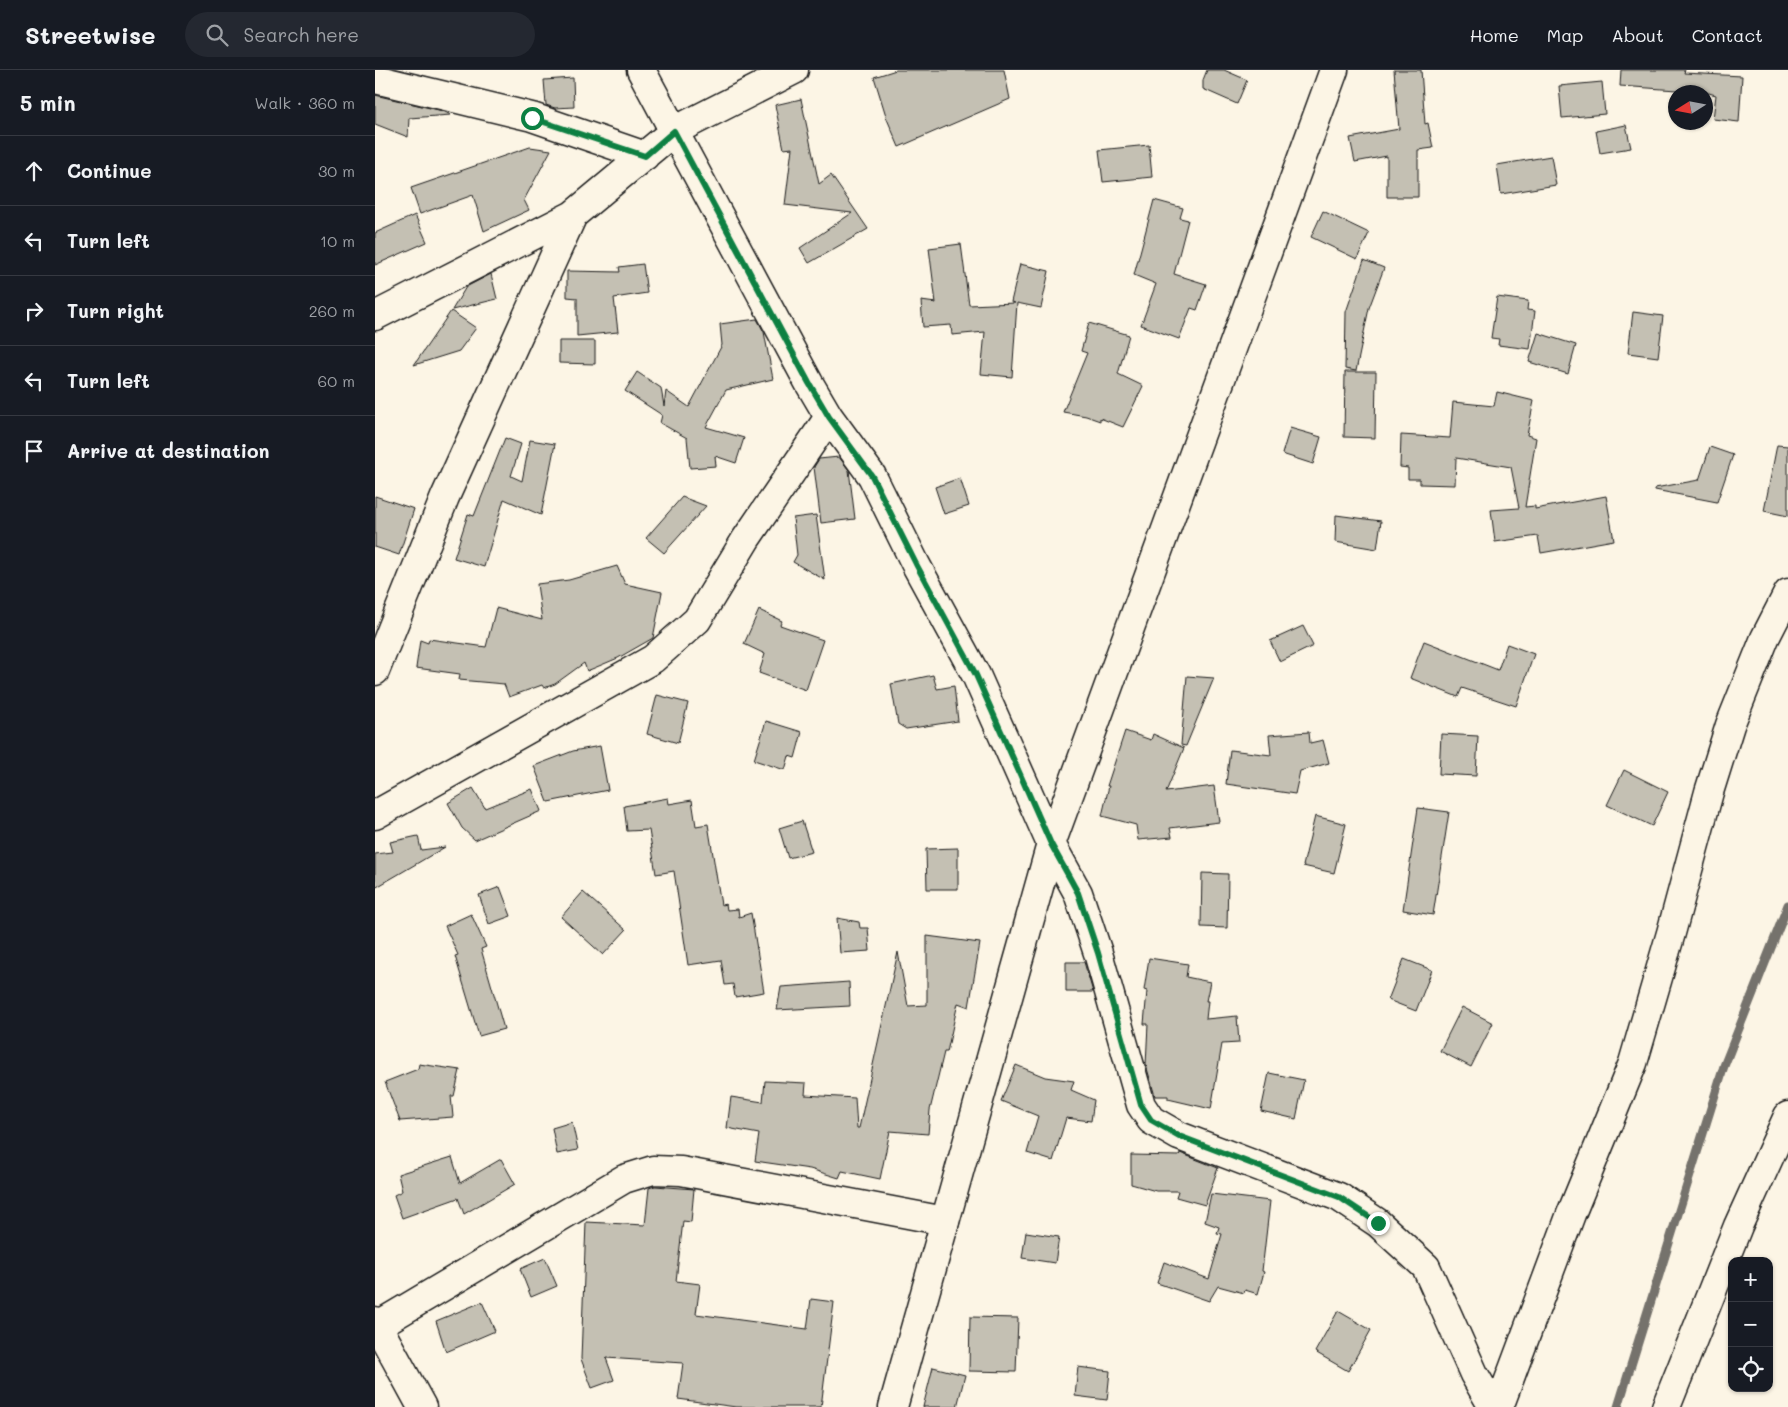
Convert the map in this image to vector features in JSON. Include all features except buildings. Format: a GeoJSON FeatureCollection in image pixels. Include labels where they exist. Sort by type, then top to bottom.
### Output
{"type":"FeatureCollection","features":[{"type":"Feature","properties":{"kind":"street"},"geometry":{"type":"LineString","coordinates":[[641,70],[829,417],[872,476],[916,564],[976,675],[1051,844],[1078,893],[1098,953],[1141,1105],[1151,1120],[1179,1136],[1339,1197],[1378,1223],[1426,1267],[1474,1374],[1493,1407]]}},
{"type":"Feature","properties":{"kind":"street"},"geometry":{"type":"LineString","coordinates":[[375,316],[573,215],[674,131],[767,77],[794,70]]}},
{"type":"Feature","properties":{"kind":"street"},"geometry":{"type":"LineString","coordinates":[[893,1407],[1051,844],[1334,70]]}},
{"type":"Feature","properties":{"kind":"street"},"geometry":{"type":"LineString","coordinates":[[375,79],[532,118],[645,156]]}},
{"type":"Feature","properties":{"kind":"street"},"geometry":{"type":"LineString","coordinates":[[375,671],[445,497],[573,215]]}},
{"type":"Feature","properties":{"kind":"street"},"geometry":{"type":"LineString","coordinates":[[375,816],[653,659],[697,620],[746,539],[829,417]]}},
{"type":"Feature","properties":{"kind":"street"},"geometry":{"type":"LineString","coordinates":[[1499,1407],[1571,1214],[1633,1063],[1709,792],[1730,725],[1765,638],[1788,593]]}},
{"type":"Feature","properties":{"kind":"street"},"geometry":{"type":"LineString","coordinates":[[1666,1407],[1738,1226],[1788,1116]]}},
{"type":"Feature","properties":{"kind":"street"},"geometry":{"type":"LineString","coordinates":[[422,1407],[376,1325],[624,1179],[653,1170],[681,1171],[945,1221]]}},
{"type":"Feature","properties":{"kind":"waterway"},"geometry":{"type":"LineString","coordinates":[[1618,1407],[1724,1066],[1788,905]]}},
{"type":"Feature","properties":{"kind":"route"},"geometry":{"type":"LineString","coordinates":[[532,118],[645,156],[674,131],[809,383],[829,417],[872,476],[916,564],[976,675],[1051,844],[1078,893],[1098,953],[1141,1105],[1151,1120],[1179,1136],[1339,1197],[1378,1223]]}}]}
